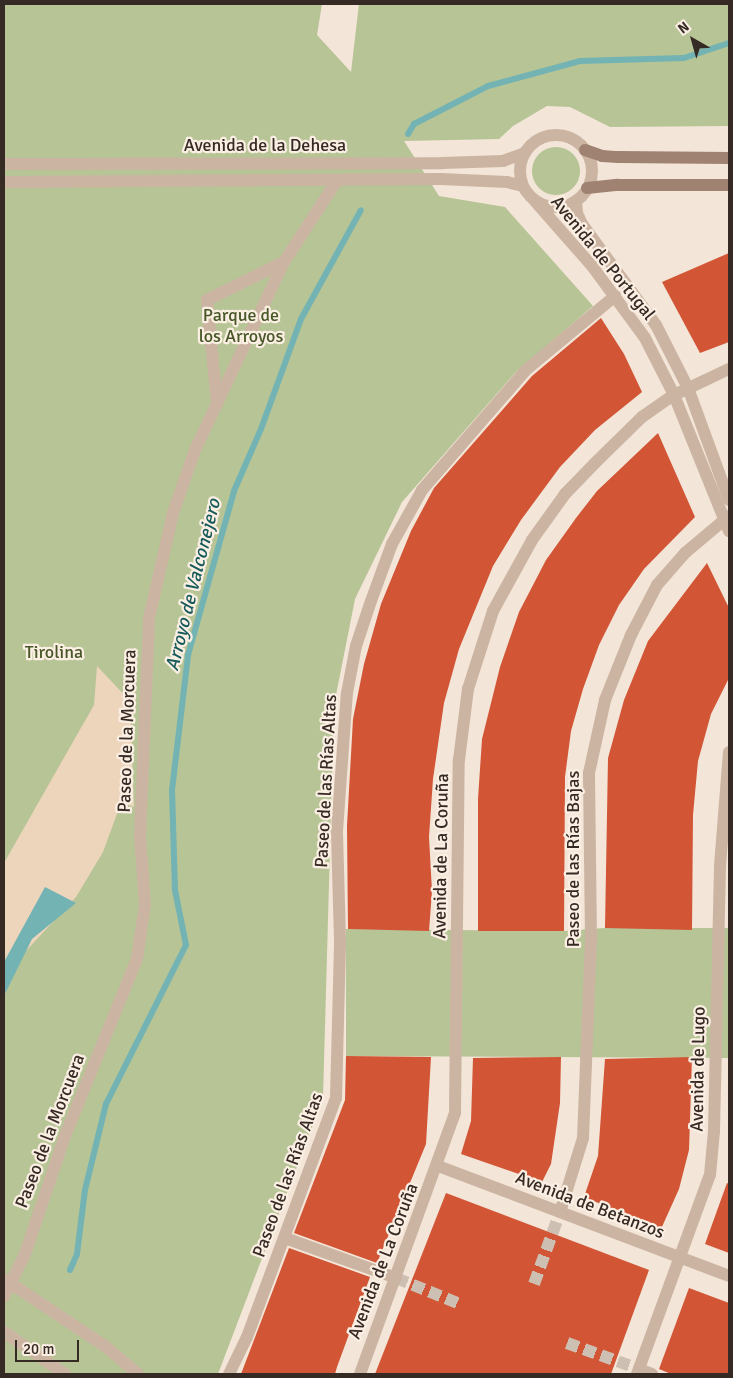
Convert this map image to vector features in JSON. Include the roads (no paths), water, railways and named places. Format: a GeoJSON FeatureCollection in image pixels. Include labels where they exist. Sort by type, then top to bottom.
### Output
{"type":"FeatureCollection","features":[{"type":"Feature","properties":{"kind":"main road","name":"Avenida de la Dehesa"},"geometry":{"type":"LineString","coordinates":[[585,150],[602,156],[618,157],[729,158]]}},
{"type":"Feature","properties":{"kind":"main road"},"geometry":{"type":"LineString","coordinates":[[587,188],[618,185],[729,185]]}},
{"type":"Feature","properties":{"kind":"street","name":"Avenida de la Dehesa"},"geometry":{"type":"LineString","coordinates":[[4,164],[442,163],[503,160],[525,152],[543,137],[554,135],[577,142],[585,150]]}},
{"type":"Feature","properties":{"kind":"street"},"geometry":{"type":"LineString","coordinates":[[525,152],[520,169],[523,186],[534,200],[555,207],[576,200],[587,188],[592,169],[585,150]]}},
{"type":"Feature","properties":{"kind":"street","name":"Avenida de la Dehesa"},"geometry":{"type":"LineString","coordinates":[[4,182],[336,182],[441,179],[507,182],[523,186]]}},
{"type":"Feature","properties":{"kind":"street","name":"Paseo de la Morcuera"},"geometry":{"type":"LineString","coordinates":[[4,1296],[65,1136],[137,959],[145,905],[140,836],[149,618],[174,513],[195,450],[284,262],[336,182]]}},
{"type":"Feature","properties":{"kind":"street","name":"Avenida de Portugal"},"geometry":{"type":"LineString","coordinates":[[534,200],[615,296],[645,338],[674,395],[727,517],[729,531]]}},
{"type":"Feature","properties":{"kind":"street","name":"Avenida de Portugal"},"geometry":{"type":"LineString","coordinates":[[576,200],[576,213],[582,224],[656,326],[688,388],[729,500]]}},
{"type":"Feature","properties":{"kind":"street"},"geometry":{"type":"LineString","coordinates":[[217,404],[207,300],[284,262]]}},
{"type":"Feature","properties":{"kind":"street","name":"Paseo de las Rías Altas"},"geometry":{"type":"LineString","coordinates":[[229,1374],[284,1238],[336,1098],[340,946],[336,831],[347,693],[356,646],[370,601],[392,544],[422,490],[526,370],[615,296]]}},
{"type":"Feature","properties":{"kind":"street","name":"Avenida de La Coruña"},"geometry":{"type":"LineString","coordinates":[[360,1374],[438,1166],[455,1113],[459,760],[468,689],[493,611],[532,540],[565,494],[595,462],[642,417],[674,395],[729,369]]}},
{"type":"Feature","properties":{"kind":"street","name":"Paseo de las Rías Bajas"},"geometry":{"type":"LineString","coordinates":[[560,1212],[583,1138],[591,938],[589,773],[605,700],[631,635],[657,585],[685,553],[727,517]]}},
{"type":"Feature","properties":{"kind":"street","name":"Avenida de Lugo"},"geometry":{"type":"LineString","coordinates":[[638,1372],[681,1258],[711,1166],[720,866],[729,752]]}},
{"type":"Feature","properties":{"kind":"street","name":"Avenida de Betanzos"},"geometry":{"type":"LineString","coordinates":[[438,1166],[729,1276]]}},
{"type":"Feature","properties":{"kind":"street"},"geometry":{"type":"LineString","coordinates":[[284,1238],[396,1278]]}},
{"type":"Feature","properties":{"kind":"street"},"geometry":{"type":"LineString","coordinates":[[8,1282],[105,1346],[138,1374]]}},
{"type":"Feature","properties":{"kind":"street"},"geometry":{"type":"LineString","coordinates":[[4,1332],[65,1374]]}},
{"type":"Feature","properties":{"kind":"street"},"geometry":{"type":"LineString","coordinates":[[638,1372],[652,1374]]}},
{"type":"Feature","properties":{"kind":"water"},"geometry":{"type":"Polygon","coordinates":[[[45,887],[76,903],[32,939],[4,996],[4,962],[45,887]]]}},
{"type":"Feature","properties":{"kind":"waterway","name":"Arroyo de Valconejero"},"geometry":{"type":"LineString","coordinates":[[408,134],[414,124],[488,86],[580,61],[684,58],[729,43]]}},
{"type":"Feature","properties":{"kind":"waterway","name":"Arroyo de Valconejero"},"geometry":{"type":"LineString","coordinates":[[70,1270],[77,1254],[85,1190],[106,1104],[186,945],[175,890],[172,790],[188,655],[234,491],[261,429],[301,319],[361,210]]}},
{"type":"Feature","properties":{"kind":"tunnel"},"geometry":{"type":"LineString","coordinates":[[534,1284],[560,1212]]}},
{"type":"Feature","properties":{"kind":"tunnel"},"geometry":{"type":"LineString","coordinates":[[396,1278],[460,1304]]}},
{"type":"Feature","properties":{"kind":"tunnel"},"geometry":{"type":"LineString","coordinates":[[567,1343],[639,1369]]}},
{"type":"Feature","properties":{"kind":"park label","name":"Parque de los Arroyos"},"geometry":{"type":"Point","coordinates":[241,326]}},
{"type":"Feature","properties":{"kind":"park label","name":"Tirolina"},"geometry":{"type":"Point","coordinates":[54,652]}}]}
